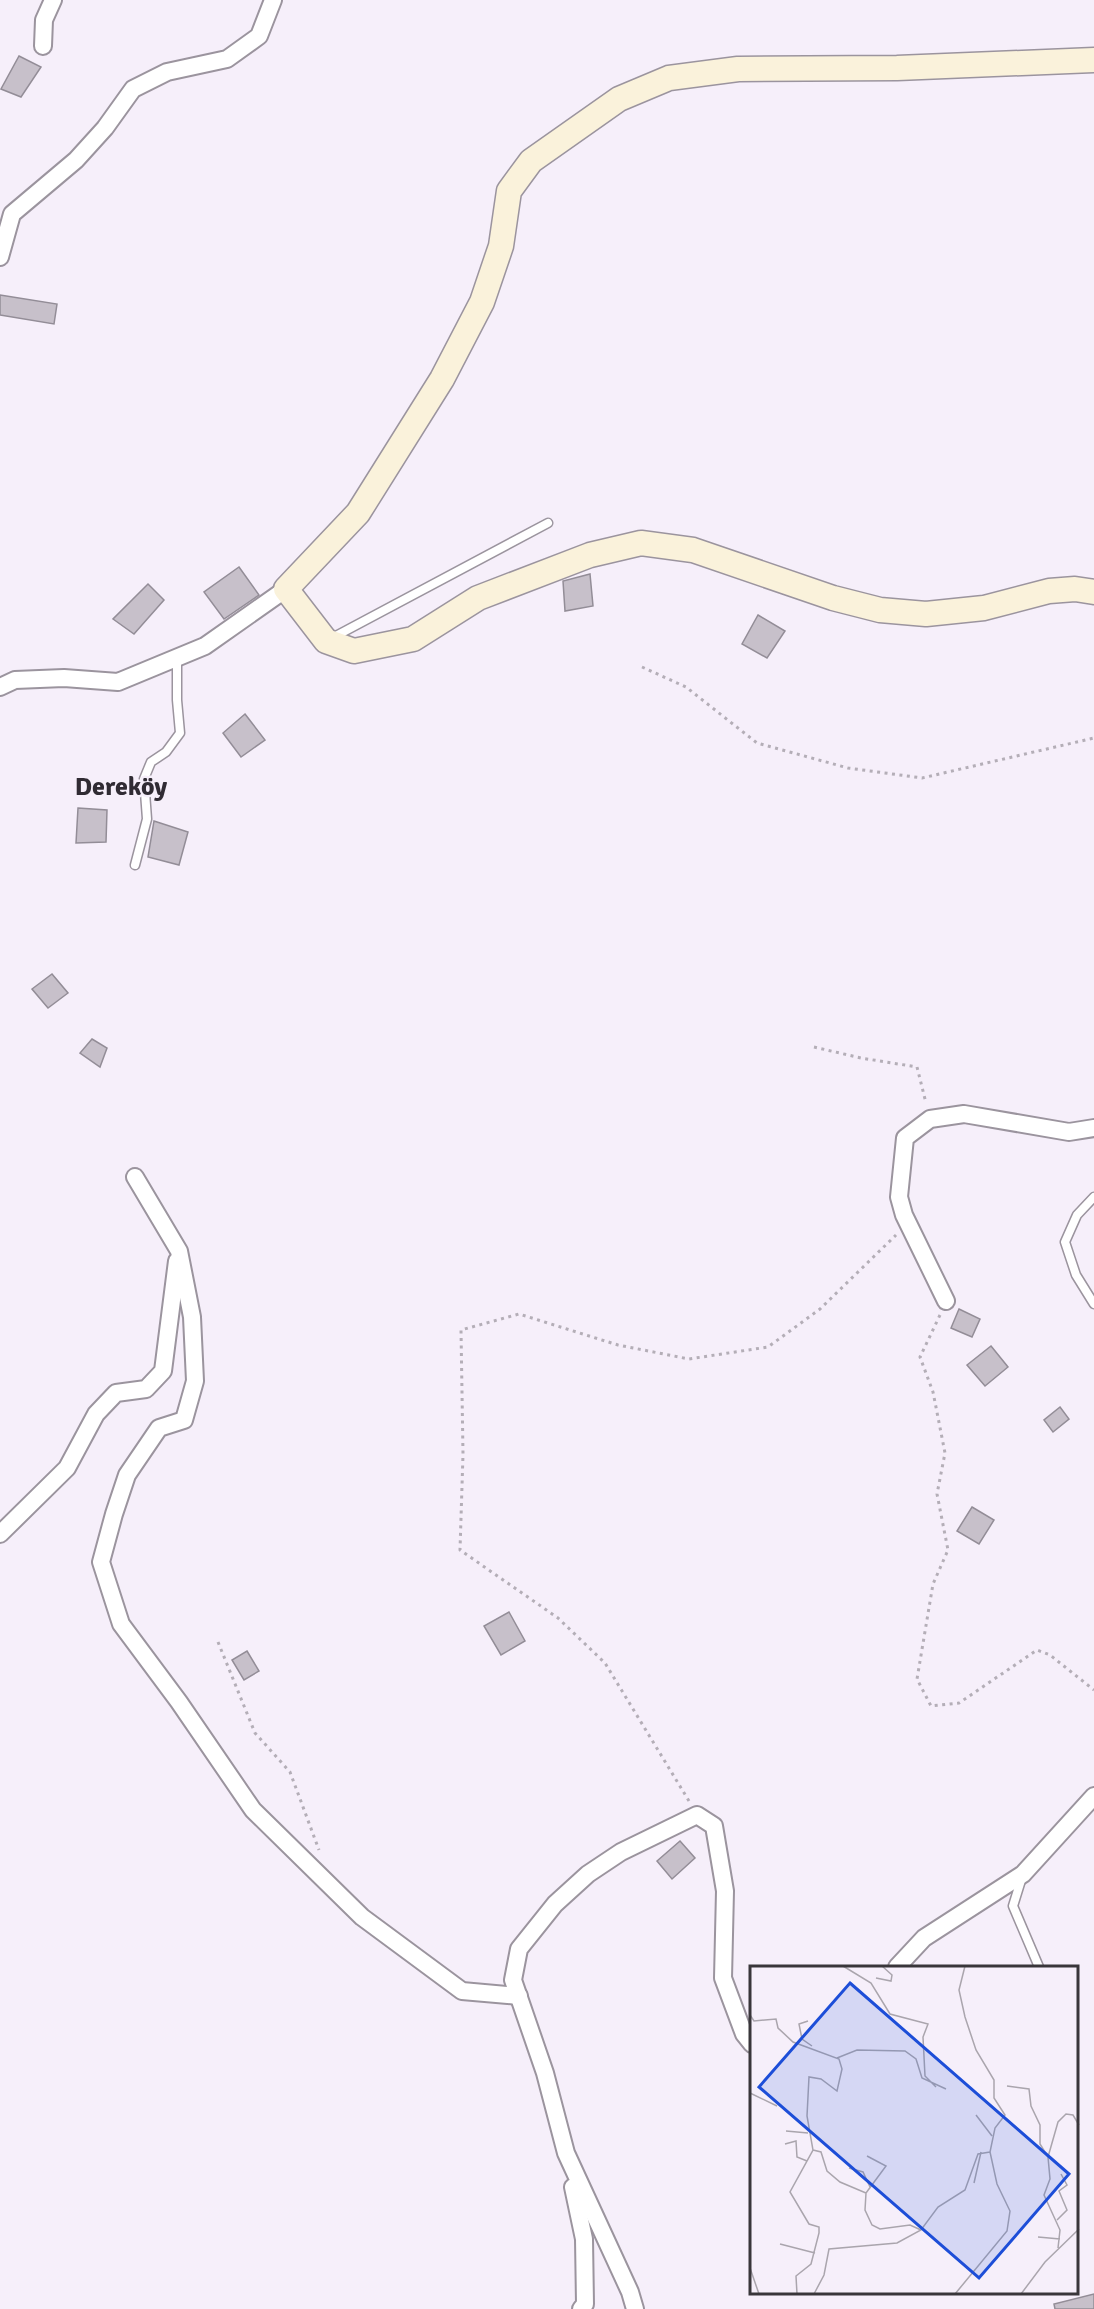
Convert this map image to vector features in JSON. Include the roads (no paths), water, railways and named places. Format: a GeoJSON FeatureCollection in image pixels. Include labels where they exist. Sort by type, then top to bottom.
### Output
{"type":"FeatureCollection","features":[{"type":"Feature","properties":{"kind":"street"},"geometry":{"type":"LineString","coordinates":[[43,46],[44,20],[53,0]]}},
{"type":"Feature","properties":{"kind":"street"},"geometry":{"type":"LineString","coordinates":[[0,257],[6,215],[76,160],[105,128],[133,89],[167,72],[227,59],[258,36],[273,0]]}},
{"type":"Feature","properties":{"kind":"street"},"geometry":{"type":"LineString","coordinates":[[0,687],[15,680],[35,679],[64,678],[118,682],[205,646],[286,589],[358,513],[442,378],[482,302],[501,246],[509,191],[531,161],[619,99],[669,78],[738,69],[897,68],[1094,60]]}},
{"type":"Feature","properties":{"kind":"street"},"geometry":{"type":"LineString","coordinates":[[286,589],[326,641],[354,651],[413,639],[478,598],[590,555],[641,543],[693,550],[833,598],[880,610],[926,614],[984,608],[1049,591],[1075,589],[1094,592]]}},
{"type":"Feature","properties":{"kind":"street"},"geometry":{"type":"LineString","coordinates":[[946,1301],[908,1223],[899,1197],[905,1138],[930,1119],[964,1114],[1069,1132],[1094,1128]]}},
{"type":"Feature","properties":{"kind":"street"},"geometry":{"type":"LineString","coordinates":[[135,1177],[179,1251],[192,1317],[195,1381],[184,1420],[159,1428],[127,1475],[114,1514],[101,1562],[121,1624],[179,1702],[253,1810],[362,1917],[462,1991],[519,1996]]}},
{"type":"Feature","properties":{"kind":"street"},"geometry":{"type":"LineString","coordinates":[[0,1534],[67,1468],[96,1414],[116,1393],[146,1389],[163,1371],[171,1297],[179,1251]]}},
{"type":"Feature","properties":{"kind":"street"},"geometry":{"type":"LineString","coordinates":[[898,1966],[924,1938],[1023,1874],[1094,1796]]}},
{"type":"Feature","properties":{"kind":"street"},"geometry":{"type":"LineString","coordinates":[[581,2309],[585,2304],[584,2239],[566,2153],[545,2073],[513,1980],[519,1949],[555,1904],[588,1875],[621,1852],[697,1815],[714,1826],[725,1891],[723,1978],[744,2034],[750,2042]]}},
{"type":"Feature","properties":{"kind":"street"},"geometry":{"type":"LineString","coordinates":[[566,2153],[630,2292],[635,2309]]}},
{"type":"Feature","properties":{"kind":"lane"},"geometry":{"type":"LineString","coordinates":[[326,641],[548,523]]}},
{"type":"Feature","properties":{"kind":"lane"},"geometry":{"type":"LineString","coordinates":[[135,865],[147,819],[144,779],[151,762],[166,752],[180,733],[177,658]]}},
{"type":"Feature","properties":{"kind":"lane"},"geometry":{"type":"LineString","coordinates":[[1094,1197],[1077,1215],[1065,1242],[1076,1275],[1094,1304]]}},
{"type":"Feature","properties":{"kind":"lane"},"geometry":{"type":"LineString","coordinates":[[1023,1874],[1013,1906],[1039,1966]]}},
{"type":"Feature","properties":{"kind":"district","name":"Dereköy"},"geometry":{"type":"Point","coordinates":[121,787]}}]}
